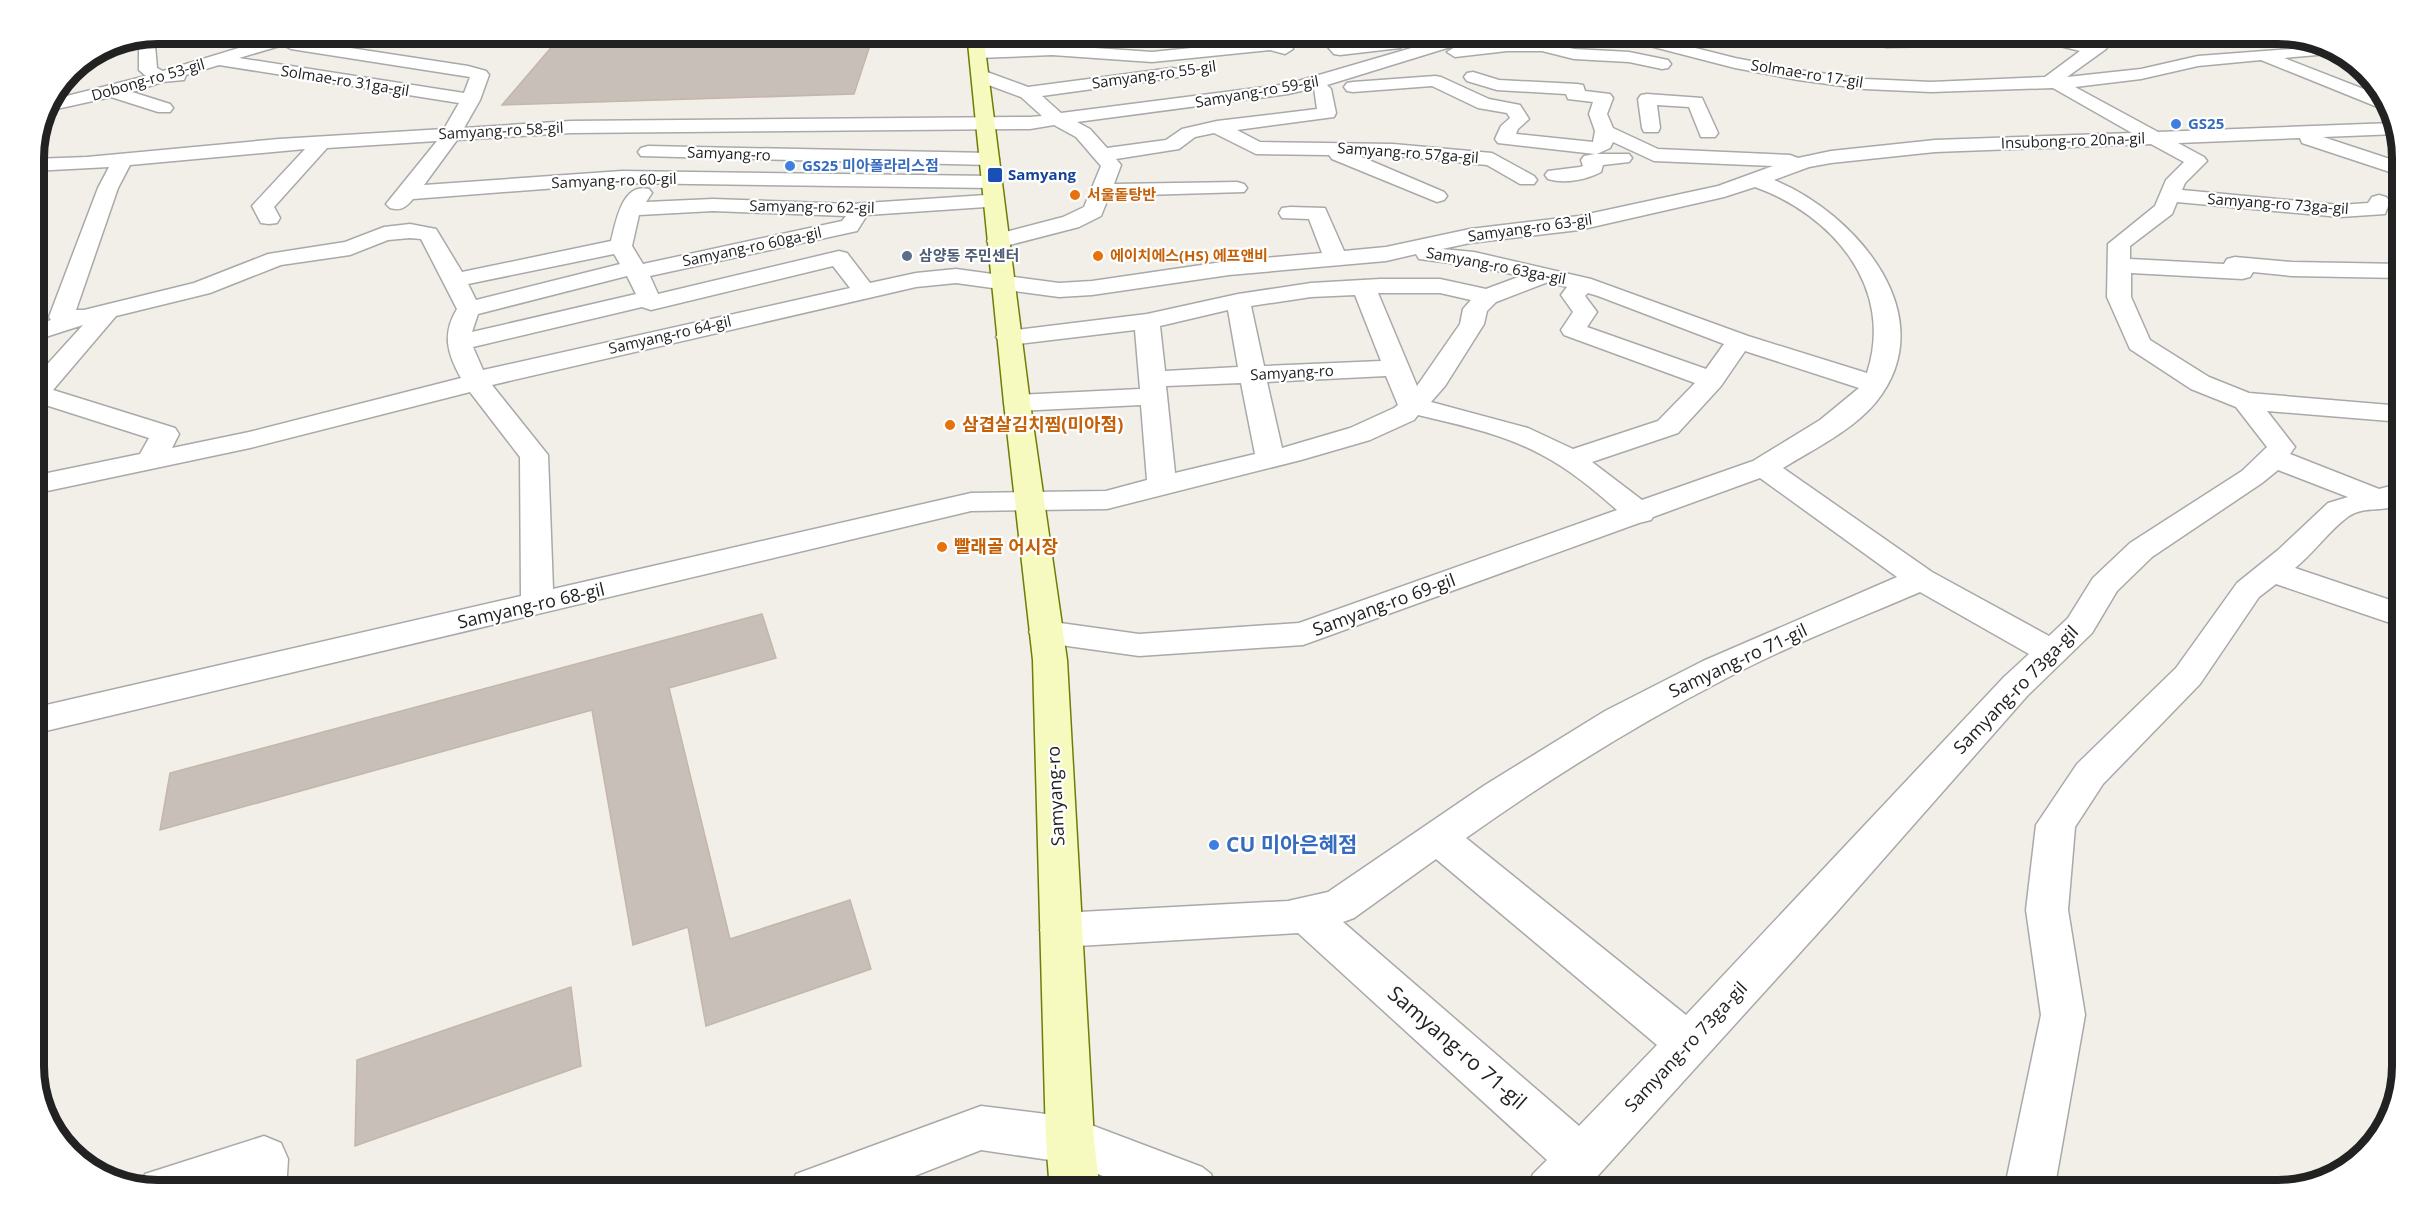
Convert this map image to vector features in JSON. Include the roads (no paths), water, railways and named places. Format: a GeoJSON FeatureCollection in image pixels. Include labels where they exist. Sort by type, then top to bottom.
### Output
{"type":"FeatureCollection","features":[{"type":"Feature","properties":{"kind":"main road","name":"Samyang-ro"},"geometry":{"type":"LineString","coordinates":[[978,54],[1009,337],[1050,660],[1070,1140],[1075,1180]]}},
{"type":"Feature","properties":{"kind":"street"},"geometry":{"type":"LineString","coordinates":[[147,44],[148,70],[162,77],[184,76],[207,80]]}},
{"type":"Feature","properties":{"kind":"street","name":"Dobong-ro 53-gil"},"geometry":{"type":"LineString","coordinates":[[57,104],[111,92],[220,60],[263,44]]}},
{"type":"Feature","properties":{"kind":"street"},"geometry":{"type":"LineString","coordinates":[[291,44],[480,75],[471,100],[453,133],[383,220],[384,234]]}},
{"type":"Feature","properties":{"kind":"street"},"geometry":{"type":"LineString","coordinates":[[1281,44],[1290,56]]}},
{"type":"Feature","properties":{"kind":"street"},"geometry":{"type":"LineString","coordinates":[[1330,44],[1340,50],[1394,44]]}},
{"type":"Feature","properties":{"kind":"street","name":"Samyang-ro 59-gil"},"geometry":{"type":"LineString","coordinates":[[986,123],[1030,123],[1100,115],[1114,128],[1319,88],[1414,44]]}},
{"type":"Feature","properties":{"kind":"street"},"geometry":{"type":"LineString","coordinates":[[1638,44],[1673,63]]}},
{"type":"Feature","properties":{"kind":"street"},"geometry":{"type":"LineString","coordinates":[[1888,44],[1914,56]]}},
{"type":"Feature","properties":{"kind":"street"},"geometry":{"type":"LineString","coordinates":[[2068,44],[2149,72]]}},
{"type":"Feature","properties":{"kind":"street"},"geometry":{"type":"LineString","coordinates":[[2101,44],[2053,79],[2197,161],[2176,180],[2164,209],[2119,244],[2119,297],[2139,344],[2200,383],[2245,401],[2391,413]]}},
{"type":"Feature","properties":{"kind":"street","name":"Samyang-ro 55-gil"},"geometry":{"type":"LineString","coordinates":[[978,54],[1052,50],[1152,57],[1270,45],[1290,56],[1319,88]]}},
{"type":"Feature","properties":{"kind":"street"},"geometry":{"type":"LineString","coordinates":[[1410,82],[1396,70],[1424,55],[1507,46],[1542,46],[1574,54],[1629,57],[1673,63]]}},
{"type":"Feature","properties":{"kind":"street","name":"Solmae-ro 17-gil"},"geometry":{"type":"LineString","coordinates":[[1673,63],[1707,49],[1798,75],[1864,84],[1931,87],[2093,81],[2198,61],[2314,50]]}},
{"type":"Feature","properties":{"kind":"street"},"geometry":{"type":"LineString","coordinates":[[978,54],[1058,120],[1083,133],[1111,165],[1093,211],[1071,222],[998,241]]}},
{"type":"Feature","properties":{"kind":"street"},"geometry":{"type":"LineString","coordinates":[[2259,54],[2376,100]]}},
{"type":"Feature","properties":{"kind":"street","name":"Samyang-ro 55-gil"},"geometry":{"type":"LineString","coordinates":[[1027,93],[1290,56]]}},
{"type":"Feature","properties":{"kind":"street","name":"Solmae-ro 31ga-gil"},"geometry":{"type":"LineString","coordinates":[[220,60],[471,100]]}},
{"type":"Feature","properties":{"kind":"street"},"geometry":{"type":"LineString","coordinates":[[1632,75],[1673,63]]}},
{"type":"Feature","properties":{"kind":"street"},"geometry":{"type":"LineString","coordinates":[[1673,63],[1676,101]]}},
{"type":"Feature","properties":{"kind":"street"},"geometry":{"type":"LineString","coordinates":[[369,84],[421,64]]}},
{"type":"Feature","properties":{"kind":"street","name":"Solmae-ro 17-gil"},"geometry":{"type":"LineString","coordinates":[[1949,69],[1980,75],[2000,83]]}},
{"type":"Feature","properties":{"kind":"street"},"geometry":{"type":"LineString","coordinates":[[264,85],[297,74]]}},
{"type":"Feature","properties":{"kind":"street"},"geometry":{"type":"LineString","coordinates":[[1102,155],[1172,145],[1189,133],[1217,127],[1327,113],[1319,88],[1435,81],[1471,76],[1497,85],[1577,89],[1574,95],[1611,92],[1598,114],[1605,131],[1603,144],[1596,148],[1493,139],[1492,159]]}},
{"type":"Feature","properties":{"kind":"street"},"geometry":{"type":"LineString","coordinates":[[1435,81],[1484,104],[1514,109],[1520,119],[1510,126],[1505,139]]}},
{"type":"Feature","properties":{"kind":"street"},"geometry":{"type":"LineString","coordinates":[[111,92],[164,108]]}},
{"type":"Feature","properties":{"kind":"street"},"geometry":{"type":"LineString","coordinates":[[1652,128],[1647,99],[1696,102],[1708,133]]}},
{"type":"Feature","properties":{"kind":"street","name":"Samyang-ro 58-gil"},"geometry":{"type":"LineString","coordinates":[[44,164],[123,160],[322,142],[571,127],[986,123]]}},
{"type":"Feature","properties":{"kind":"street"},"geometry":{"type":"LineString","coordinates":[[801,156],[825,124]]}},
{"type":"Feature","properties":{"kind":"street"},"geometry":{"type":"LineString","coordinates":[[622,177],[680,125]]}},
{"type":"Feature","properties":{"kind":"street","name":"Samyang-ro 57ga-gil"},"geometry":{"type":"LineString","coordinates":[[1217,127],[1256,148],[1320,147],[1394,150],[1492,159],[1527,180]]}},
{"type":"Feature","properties":{"kind":"street","name":"Insubong-ro 20na-gil"},"geometry":{"type":"LineString","coordinates":[[1756,180],[1803,162],[1935,146],[2387,129]]}},
{"type":"Feature","properties":{"kind":"street"},"geometry":{"type":"LineString","coordinates":[[1605,131],[1654,155]]}},
{"type":"Feature","properties":{"kind":"street"},"geometry":{"type":"LineString","coordinates":[[2290,132],[2391,166]]}},
{"type":"Feature","properties":{"kind":"street"},"geometry":{"type":"LineString","coordinates":[[269,218],[263,206],[322,142]]}},
{"type":"Feature","properties":{"kind":"street","name":"Samyang-ro 57ga-gil"},"geometry":{"type":"LineString","coordinates":[[1320,147],[1437,196]]}},
{"type":"Feature","properties":{"kind":"street","name":"Samyang-ro"},"geometry":{"type":"LineString","coordinates":[[648,152],[801,156],[992,181]]}},
{"type":"Feature","properties":{"kind":"street"},"geometry":{"type":"LineString","coordinates":[[1555,175],[1584,173],[1594,168],[1591,160],[1654,155],[1803,162]]}},
{"type":"Feature","properties":{"kind":"street"},"geometry":{"type":"LineString","coordinates":[[44,384],[104,317],[61,317],[108,188],[123,160]]}},
{"type":"Feature","properties":{"kind":"street","name":"Samyang-ro 60-gil"},"geometry":{"type":"LineString","coordinates":[[406,193],[622,177],[992,181]]}},
{"type":"Feature","properties":{"kind":"street"},"geometry":{"type":"LineString","coordinates":[[650,301],[641,278],[621,246],[630,209],[653,177]]}},
{"type":"Feature","properties":{"kind":"street"},"geometry":{"type":"LineString","coordinates":[[804,208],[821,180]]}},
{"type":"Feature","properties":{"kind":"street","name":"Samyang-ro 63-gil"},"geometry":{"type":"LineString","coordinates":[[1003,283],[1059,290],[1092,288],[1229,268],[1336,259],[1408,249],[1470,236],[1579,223],[1724,191],[1756,180]]}},
{"type":"Feature","properties":{"kind":"street","name":"Samyang-ro 69-gil"},"geometry":{"type":"LineString","coordinates":[[1046,632],[1139,645],[1303,634],[1640,514],[1764,467],[1828,430],[1868,395],[1884,367],[1888,336],[1884,302],[1868,270],[1845,237],[1819,213],[1781,189],[1756,180]]}},
{"type":"Feature","properties":{"kind":"street","name":"Samyang-ro 62-gil"},"geometry":{"type":"LineString","coordinates":[[630,209],[713,205],[862,210],[992,181]]}},
{"type":"Feature","properties":{"kind":"street"},"geometry":{"type":"LineString","coordinates":[[1101,190],[1237,188]]}},
{"type":"Feature","properties":{"kind":"street","name":"Samyang-ro 73ga-gil"},"geometry":{"type":"LineString","coordinates":[[2170,195],[2340,211],[2377,209],[2379,201]]}},
{"type":"Feature","properties":{"kind":"street","name":"Samyang-ro 60ga-gil"},"geometry":{"type":"LineString","coordinates":[[470,309],[634,270],[849,226],[862,210]]}},
{"type":"Feature","properties":{"kind":"street"},"geometry":{"type":"LineString","coordinates":[[1290,213],[1317,213],[1336,259]]}},
{"type":"Feature","properties":{"kind":"street"},"geometry":{"type":"LineString","coordinates":[[44,330],[84,317],[202,288],[276,259],[350,248],[384,234],[410,231],[428,234],[470,309],[461,323],[459,343],[477,381],[520,441],[534,455],[537,605]]}},
{"type":"Feature","properties":{"kind":"street"},"geometry":{"type":"LineString","coordinates":[[455,280],[621,246]]}},
{"type":"Feature","properties":{"kind":"street","name":"Samyang-ro 63ga-gil"},"geometry":{"type":"LineString","coordinates":[[1408,249],[1547,274],[1583,284],[1739,341],[1874,384]]}},
{"type":"Feature","properties":{"kind":"street","name":"Samyang-ro 64-gil"},"geometry":{"type":"LineString","coordinates":[[650,301],[838,258],[864,291]]}},
{"type":"Feature","properties":{"kind":"street"},"geometry":{"type":"LineString","coordinates":[[2119,265],[2242,272],[2235,264],[2292,269],[2391,271]]}},
{"type":"Feature","properties":{"kind":"street"},"geometry":{"type":"LineString","coordinates":[[1009,337],[1147,321],[1311,290],[1440,286],[1488,297],[1547,274]]}},
{"type":"Feature","properties":{"kind":"street","name":"Samyang-ro 64-gil"},"geometry":{"type":"LineString","coordinates":[[44,484],[250,440],[477,381],[916,280],[956,276],[1003,283]]}},
{"type":"Feature","properties":{"kind":"street","name":"Samyang-ro 63ga-gil"},"geometry":{"type":"LineString","coordinates":[[1583,284],[1574,294],[1585,312],[1573,330],[1712,380]]}},
{"type":"Feature","properties":{"kind":"street"},"geometry":{"type":"LineString","coordinates":[[1364,287],[1411,405],[1487,424],[1550,448],[1601,480],[1640,514]]}},
{"type":"Feature","properties":{"kind":"street","name":"Samyang-ro 68-gil"},"geometry":{"type":"LineString","coordinates":[[44,718],[971,502],[1107,500],[1360,434],[1404,414],[1432,386],[1472,324],[1475,309],[1488,297]]}},
{"type":"Feature","properties":{"kind":"street"},"geometry":{"type":"LineString","coordinates":[[648,340],[634,307],[650,301]]}},
{"type":"Feature","properties":{"kind":"street"},"geometry":{"type":"LineString","coordinates":[[459,343],[650,301]]}},
{"type":"Feature","properties":{"kind":"street"},"geometry":{"type":"LineString","coordinates":[[1238,302],[1270,459]]}},
{"type":"Feature","properties":{"kind":"street"},"geometry":{"type":"LineString","coordinates":[[1147,321],[1162,485]]}},
{"type":"Feature","properties":{"kind":"street"},"geometry":{"type":"LineString","coordinates":[[1569,460],[1668,427],[1712,380],[1739,341]]}},
{"type":"Feature","properties":{"kind":"street","name":"Samyang-ro"},"geometry":{"type":"LineString","coordinates":[[1017,403],[1253,374],[1396,368]]}},
{"type":"Feature","properties":{"kind":"street"},"geometry":{"type":"LineString","coordinates":[[44,396],[165,434],[151,461]]}},
{"type":"Feature","properties":{"kind":"street"},"geometry":{"type":"LineString","coordinates":[[2245,401],[2281,447],[2274,458],[2391,498]]}},
{"type":"Feature","properties":{"kind":"street","name":"Samyang-ro 73ga-gil"},"geometry":{"type":"LineString","coordinates":[[1561,1180],[2016,686],[2080,625],[2104,585],[2141,550],[2252,477],[2274,458]]}},
{"type":"Feature","properties":{"kind":"street"},"geometry":{"type":"LineString","coordinates":[[1764,467],[1921,579],[2052,652]]}},
{"type":"Feature","properties":{"kind":"street"},"geometry":{"type":"LineString","coordinates":[[2031,1180],[2062,1015],[2047,910],[2056,825],[2090,774],[2188,676],[2248,590],[2339,510],[2391,499]]}},
{"type":"Feature","properties":{"kind":"street"},"geometry":{"type":"LineString","coordinates":[[2271,571],[2392,612]]}},
{"type":"Feature","properties":{"kind":"street","name":"Samyang-ro 71-gil"},"geometry":{"type":"LineString","coordinates":[[1061,930],[1288,918],[1339,906],[1499,795],[1618,720],[1705,674],[1921,579]]}},
{"type":"Feature","properties":{"kind":"street"},"geometry":{"type":"LineString","coordinates":[[1437,837],[1688,1044]]}},
{"type":"Feature","properties":{"kind":"street","name":"Samyang-ro 71-gil"},"geometry":{"type":"LineString","coordinates":[[1305,914],[1581,1159]]}},
{"type":"Feature","properties":{"kind":"street"},"geometry":{"type":"LineString","coordinates":[[843,1180],[981,1128],[1070,1140],[1174,1180]]}},
{"type":"Feature","properties":{"kind":"street"},"geometry":{"type":"LineString","coordinates":[[198,1180],[264,1159],[262,1180]]}},
{"type":"Feature","properties":{"kind":"place","name":"GS25"},"geometry":{"type":"Point","coordinates":[2176,124]}},
{"type":"Feature","properties":{"kind":"place","name":"GS25 미아폴라리스점"},"geometry":{"type":"Point","coordinates":[790,166]}},
{"type":"Feature","properties":{"kind":"place","name":"Samyang"},"geometry":{"type":"Point","coordinates":[995,175]}},
{"type":"Feature","properties":{"kind":"place","name":"서울돝탕반"},"geometry":{"type":"Point","coordinates":[1075,195]}},
{"type":"Feature","properties":{"kind":"place","name":"삼양동 주민센터"},"geometry":{"type":"Point","coordinates":[907,256]}},
{"type":"Feature","properties":{"kind":"place","name":"에이치에스(HS) 에프앤비"},"geometry":{"type":"Point","coordinates":[1098,256]}},
{"type":"Feature","properties":{"kind":"place","name":"삼겹살김치찜(미아점)"},"geometry":{"type":"Point","coordinates":[950,425]}},
{"type":"Feature","properties":{"kind":"place","name":"빨래골 어시장"},"geometry":{"type":"Point","coordinates":[942,547]}},
{"type":"Feature","properties":{"kind":"place","name":"CU 미아은혜점"},"geometry":{"type":"Point","coordinates":[1214,845]}}]}
